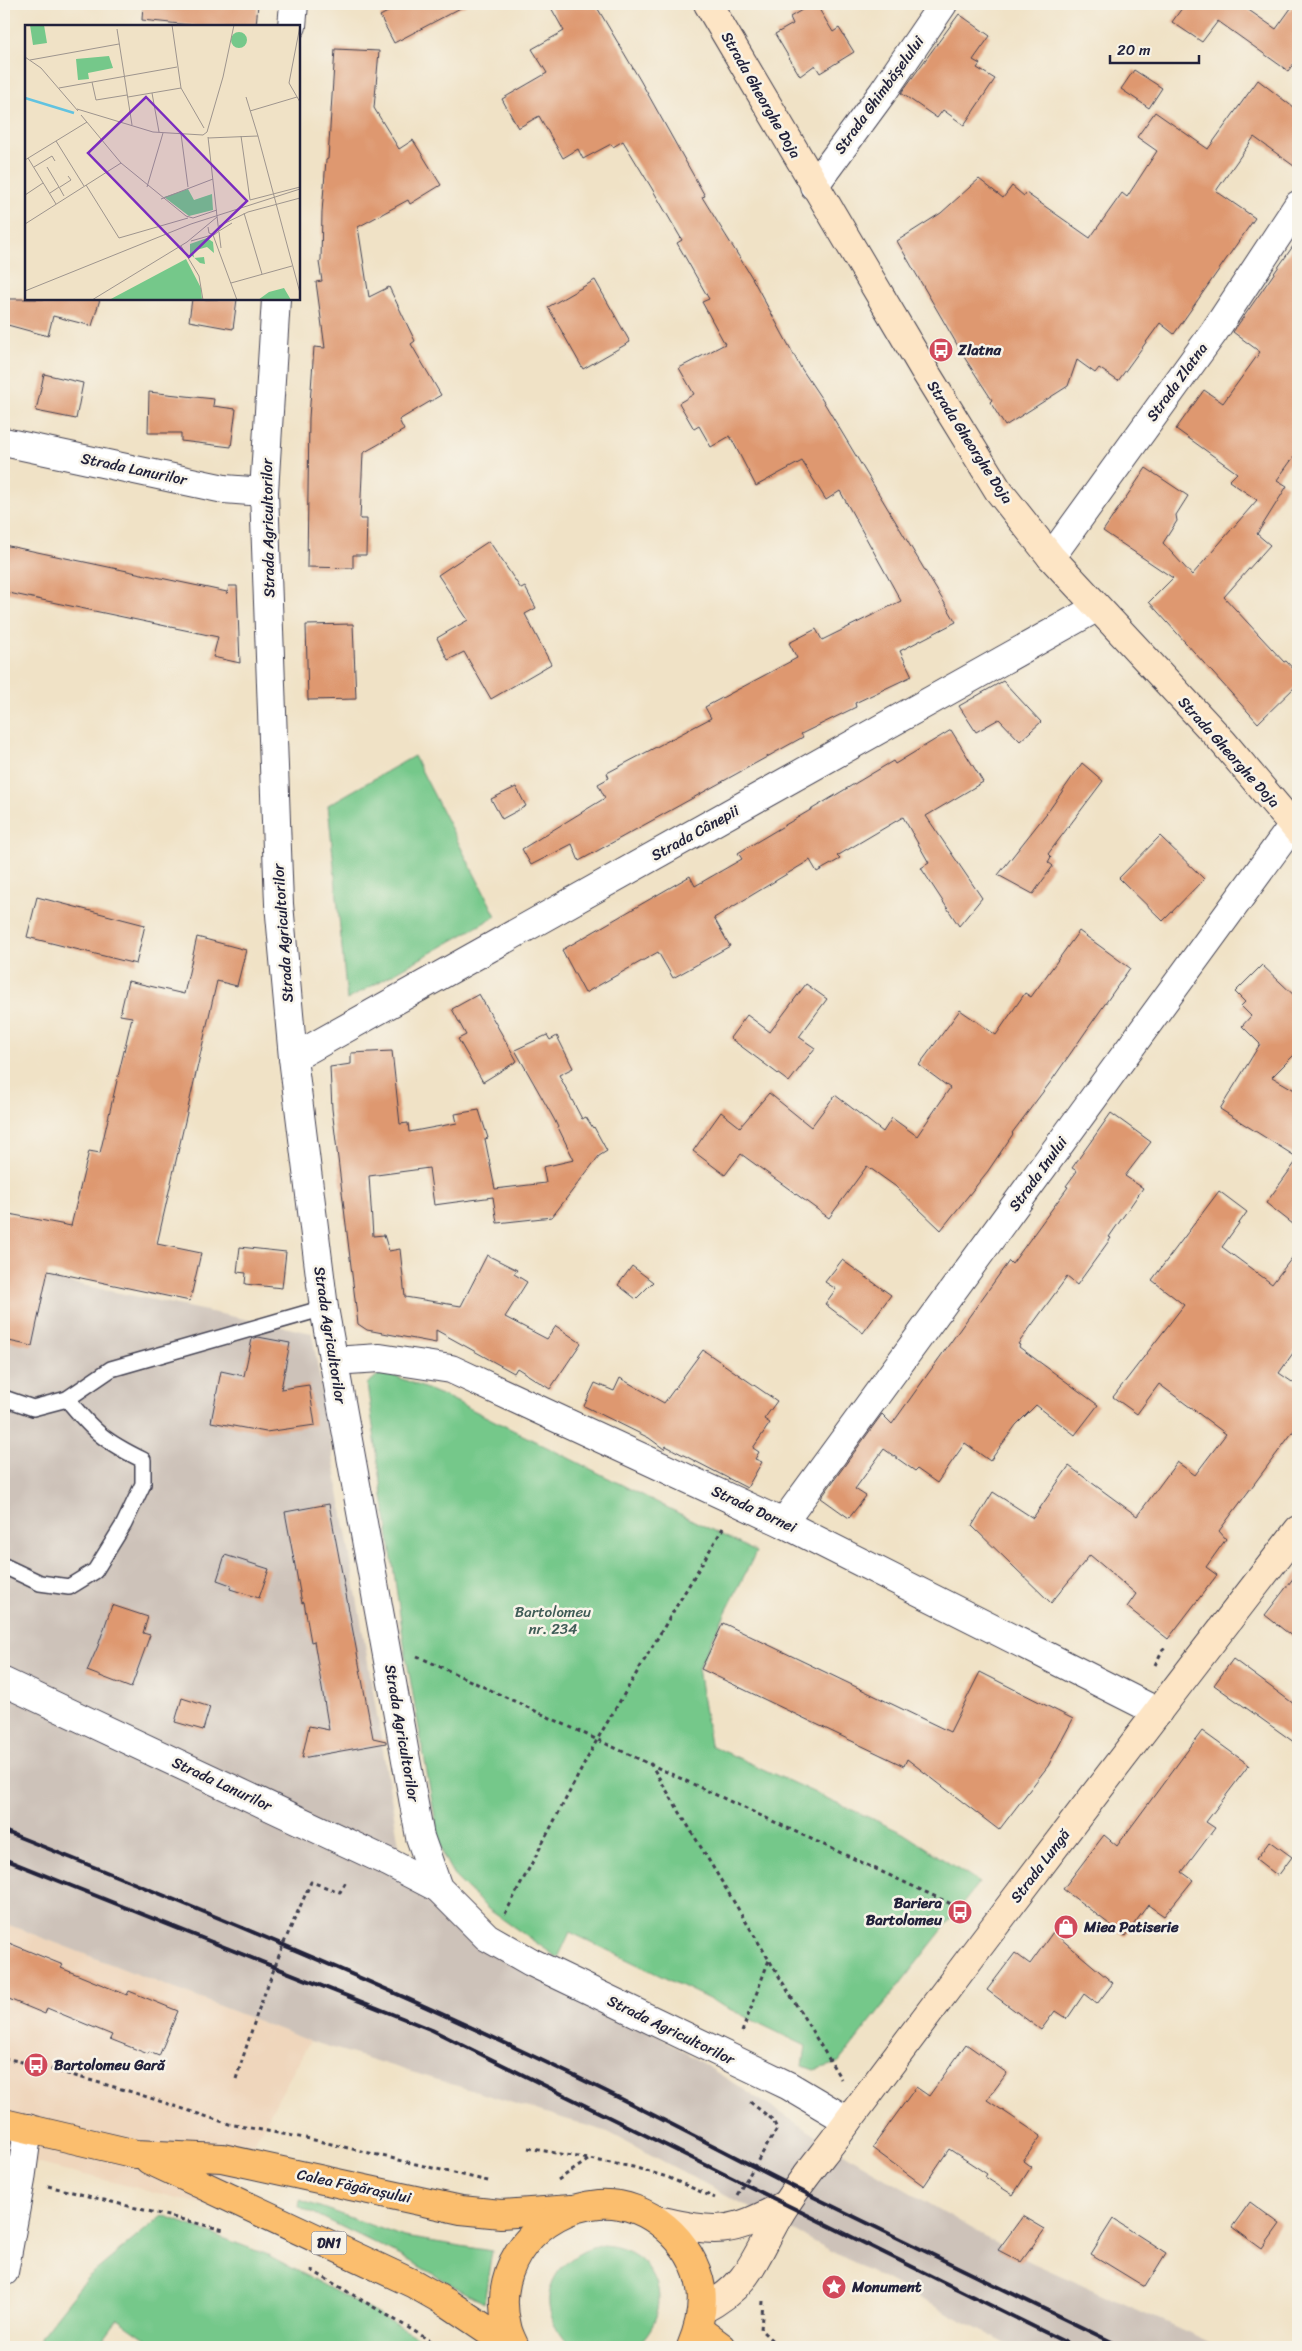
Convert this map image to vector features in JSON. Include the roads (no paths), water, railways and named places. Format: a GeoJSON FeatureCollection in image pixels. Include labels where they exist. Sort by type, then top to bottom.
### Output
{"type":"FeatureCollection","features":[{"type":"Feature","properties":{"kind":"main road","name":"Strada Gheorghe Doja"},"geometry":{"type":"LineString","coordinates":[[708,4],[814,186],[998,490],[1096,608],[1223,742],[1296,828]]}},
{"type":"Feature","properties":{"kind":"main road","name":"Strada Lungă"},"geometry":{"type":"LineString","coordinates":[[697,2329],[749,2273],[786,2204],[1298,1530]]}},
{"type":"Feature","properties":{"kind":"main road","name":"Calea Făgărașului"},"geometry":{"type":"LineString","coordinates":[[16,2126],[136,2154],[222,2158],[461,2210],[501,2214],[571,2209]]}},
{"type":"Feature","properties":{"kind":"main road","name":"Calea Făgărașului"},"geometry":{"type":"LineString","coordinates":[[136,2154],[396,2275],[450,2304],[514,2347]]}},
{"type":"Feature","properties":{"kind":"main road","name":"DN1"},"geometry":{"type":"LineString","coordinates":[[514,2347],[506,2326],[504,2301],[507,2277],[516,2255],[531,2235],[550,2220],[571,2209],[600,2204],[630,2208],[657,2220],[673,2233],[686,2250],[696,2268],[701,2289],[697,2329]]}},
{"type":"Feature","properties":{"kind":"main road","name":"Strada Lungă"},"geometry":{"type":"LineString","coordinates":[[657,2220],[699,2229],[720,2230],[755,2221],[786,2204]]}},
{"type":"Feature","properties":{"kind":"main road"},"geometry":{"type":"LineString","coordinates":[[697,2329],[722,2347]]}},
{"type":"Feature","properties":{"kind":"street"},"geometry":{"type":"LineString","coordinates":[[292,25],[294,4]]}},
{"type":"Feature","properties":{"kind":"street","name":"Strada Ghimbășelului"},"geometry":{"type":"LineString","coordinates":[[814,186],[883,92],[943,4]]}},
{"type":"Feature","properties":{"kind":"street","name":"Strada Zlatna"},"geometry":{"type":"LineString","coordinates":[[1051,556],[1214,332],[1298,205]]}},
{"type":"Feature","properties":{"kind":"street","name":"Strada Agricultorilor"},"geometry":{"type":"LineString","coordinates":[[276,300],[264,492],[279,904],[293,1058],[324,1308],[420,1837],[438,1888],[487,1937],[531,1962],[789,2086],[848,2122]]}},
{"type":"Feature","properties":{"kind":"street","name":"Strada Lanurilor"},"geometry":{"type":"LineString","coordinates":[[4,442],[224,489],[264,492]]}},
{"type":"Feature","properties":{"kind":"street","name":"Strada Cânepii"},"geometry":{"type":"LineString","coordinates":[[293,1058],[1096,608]]}},
{"type":"Feature","properties":{"kind":"street","name":"Strada Inului"},"geometry":{"type":"LineString","coordinates":[[783,1523],[1296,828]]}},
{"type":"Feature","properties":{"kind":"street","name":"Strada Dornei"},"geometry":{"type":"LineString","coordinates":[[333,1361],[380,1358],[451,1369],[783,1523],[1158,1712]]}},
{"type":"Feature","properties":{"kind":"street","name":"Strada Lanurilor"},"geometry":{"type":"LineString","coordinates":[[4,1682],[390,1863],[438,1888]]}},
{"type":"Feature","properties":{"kind":"street"},"geometry":{"type":"LineString","coordinates":[[4,2272],[21,2180],[16,2126]]}},
{"type":"Feature","properties":{"kind":"lane"},"geometry":{"type":"LineString","coordinates":[[4,1398],[33,1408],[67,1399],[111,1369],[324,1308]]}},
{"type":"Feature","properties":{"kind":"lane"},"geometry":{"type":"LineString","coordinates":[[4,1566],[40,1583],[69,1587],[95,1571],[124,1524],[143,1484],[143,1460],[110,1443],[91,1428],[67,1399]]}},
{"type":"Feature","properties":{"kind":"railway"},"geometry":{"type":"LineString","coordinates":[[4,1831],[355,1975],[424,2006],[595,2086],[822,2201],[1122,2347]]}},
{"type":"Feature","properties":{"kind":"railway"},"geometry":{"type":"LineString","coordinates":[[4,1859],[432,2030],[1075,2347]]}},
{"type":"Feature","properties":{"kind":"place","name":"Zlatna"},"geometry":{"type":"Point","coordinates":[941,350]}},
{"type":"Feature","properties":{"kind":"place","name":"Bariera Bartolomeu"},"geometry":{"type":"Point","coordinates":[960,1912]}},
{"type":"Feature","properties":{"kind":"place","name":"Miea Patiserie"},"geometry":{"type":"Point","coordinates":[1066,1927]}},
{"type":"Feature","properties":{"kind":"place","name":"Bartolomeu Gară"},"geometry":{"type":"Point","coordinates":[36,2065]}},
{"type":"Feature","properties":{"kind":"place","name":"Monument"},"geometry":{"type":"Point","coordinates":[834,2287]}},
{"type":"Feature","properties":{"kind":"park label","name":"Bartolomeu nr. 234"},"geometry":{"type":"Point","coordinates":[553,1620]}}]}
